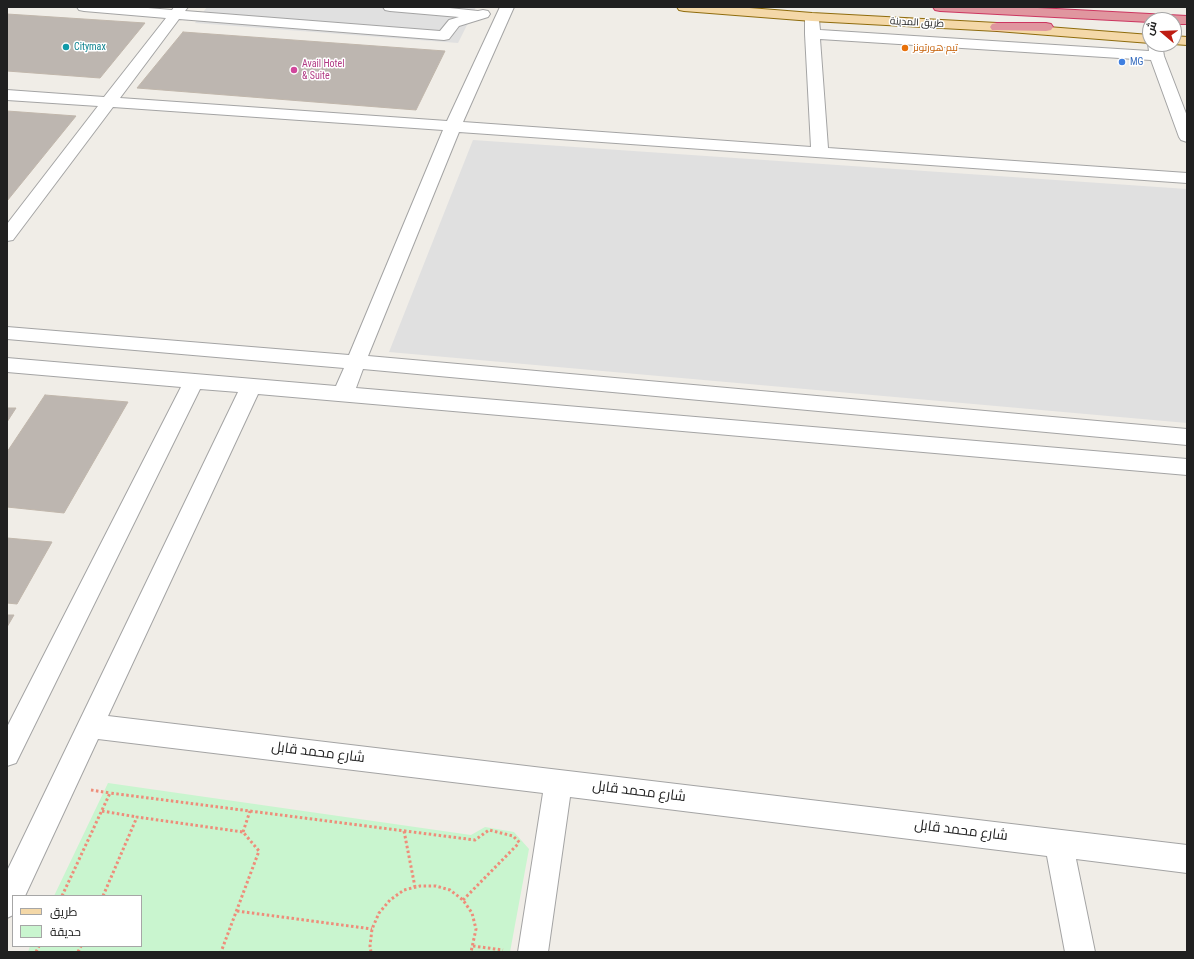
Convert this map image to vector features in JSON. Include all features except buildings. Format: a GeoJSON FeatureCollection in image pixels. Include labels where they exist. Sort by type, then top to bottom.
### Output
{"type":"FeatureCollection","features":[{"type":"Feature","properties":{"kind":"highway"},"geometry":{"type":"LineString","coordinates":[[940,7],[1187,20]]}},
{"type":"Feature","properties":{"kind":"highway"},"geometry":{"type":"LineString","coordinates":[[997,27],[1142,29]]}},
{"type":"Feature","properties":{"kind":"main road","name":"طريق المدينة"},"geometry":{"type":"LineString","coordinates":[[684,7],[812,17],[997,27],[1142,38]]}},
{"type":"Feature","properties":{"kind":"street"},"geometry":{"type":"LineString","coordinates":[[84,7],[178,10],[444,36],[454,23],[483,14],[499,7]]}},
{"type":"Feature","properties":{"kind":"street"},"geometry":{"type":"LineString","coordinates":[[390,7],[483,14]]}},
{"type":"Feature","properties":{"kind":"street"},"geometry":{"type":"LineString","coordinates":[[343,394],[453,126],[507,7]]}},
{"type":"Feature","properties":{"kind":"street"},"geometry":{"type":"LineString","coordinates":[[7,236],[178,10]]}},
{"type":"Feature","properties":{"kind":"street"},"geometry":{"type":"LineString","coordinates":[[812,17],[820,153]]}},
{"type":"Feature","properties":{"kind":"street"},"geometry":{"type":"LineString","coordinates":[[812,34],[1142,49]]}},
{"type":"Feature","properties":{"kind":"street"},"geometry":{"type":"LineString","coordinates":[[1157,52],[1187,137]]}},
{"type":"Feature","properties":{"kind":"street"},"geometry":{"type":"LineString","coordinates":[[7,95],[1187,178]]}},
{"type":"Feature","properties":{"kind":"street"},"geometry":{"type":"LineString","coordinates":[[7,334],[356,362],[1187,437]]}},
{"type":"Feature","properties":{"kind":"street"},"geometry":{"type":"LineString","coordinates":[[7,365],[1187,467]]}},
{"type":"Feature","properties":{"kind":"street"},"geometry":{"type":"LineString","coordinates":[[7,754],[194,381]]}},
{"type":"Feature","properties":{"kind":"street"},"geometry":{"type":"LineString","coordinates":[[7,903],[251,386]]}},
{"type":"Feature","properties":{"kind":"street","name":"شارع محمد قابل"},"geometry":{"type":"LineString","coordinates":[[91,726],[1187,859]]}},
{"type":"Feature","properties":{"kind":"street"},"geometry":{"type":"LineString","coordinates":[[533,952],[558,782]]}},
{"type":"Feature","properties":{"kind":"street"},"geometry":{"type":"LineString","coordinates":[[1059,843],[1080,952]]}},
{"type":"Feature","properties":{"kind":"path"},"geometry":{"type":"LineString","coordinates":[[62,895],[110,792],[475,840],[488,830],[513,836],[521,844],[463,900]]}},
{"type":"Feature","properties":{"kind":"path"},"geometry":{"type":"LineString","coordinates":[[102,811],[242,832],[259,851],[221,952]]}},
{"type":"Feature","properties":{"kind":"path"},"geometry":{"type":"LineString","coordinates":[[242,832],[250,811]]}},
{"type":"Feature","properties":{"kind":"path"},"geometry":{"type":"LineString","coordinates":[[103,895],[137,817]]}},
{"type":"Feature","properties":{"kind":"path"},"geometry":{"type":"LineString","coordinates":[[404,831],[415,888]]}},
{"type":"Feature","properties":{"kind":"path"},"geometry":{"type":"LineString","coordinates":[[371,952],[370,946],[372,929],[379,914],[390,900],[404,890],[420,886],[436,886],[450,890],[463,900],[472,913],[476,929],[474,946],[471,952]]}},
{"type":"Feature","properties":{"kind":"path"},"geometry":{"type":"LineString","coordinates":[[237,911],[372,929]]}},
{"type":"Feature","properties":{"kind":"path"},"geometry":{"type":"LineString","coordinates":[[474,946],[505,950]]}},
{"type":"Feature","properties":{"kind":"green space"},"geometry":{"type":"Polygon","coordinates":[[[108,783],[471,835],[485,827],[514,832],[529,849],[510,952],[28,952],[30,947],[142,947],[142,895],[54,895],[108,783]]]}},
{"type":"Feature","properties":{"kind":"shaded area"},"geometry":{"type":"Polygon","coordinates":[[[207,7],[476,7],[458,43],[195,23],[207,7]]]}},
{"type":"Feature","properties":{"kind":"shaded area"},"geometry":{"type":"Polygon","coordinates":[[[473,140],[1187,189],[1187,423],[389,352],[473,140]]]}},
{"type":"Feature","properties":{"kind":"place","name":"Citymax"},"geometry":{"type":"Point","coordinates":[66,47]}},
{"type":"Feature","properties":{"kind":"place","name":"تيم هورتونز"},"geometry":{"type":"Point","coordinates":[905,48]}},
{"type":"Feature","properties":{"kind":"place","name":"MG"},"geometry":{"type":"Point","coordinates":[1122,62]}},
{"type":"Feature","properties":{"kind":"place","name":"Avail Hotel & Suite"},"geometry":{"type":"Point","coordinates":[294,70]}}]}
